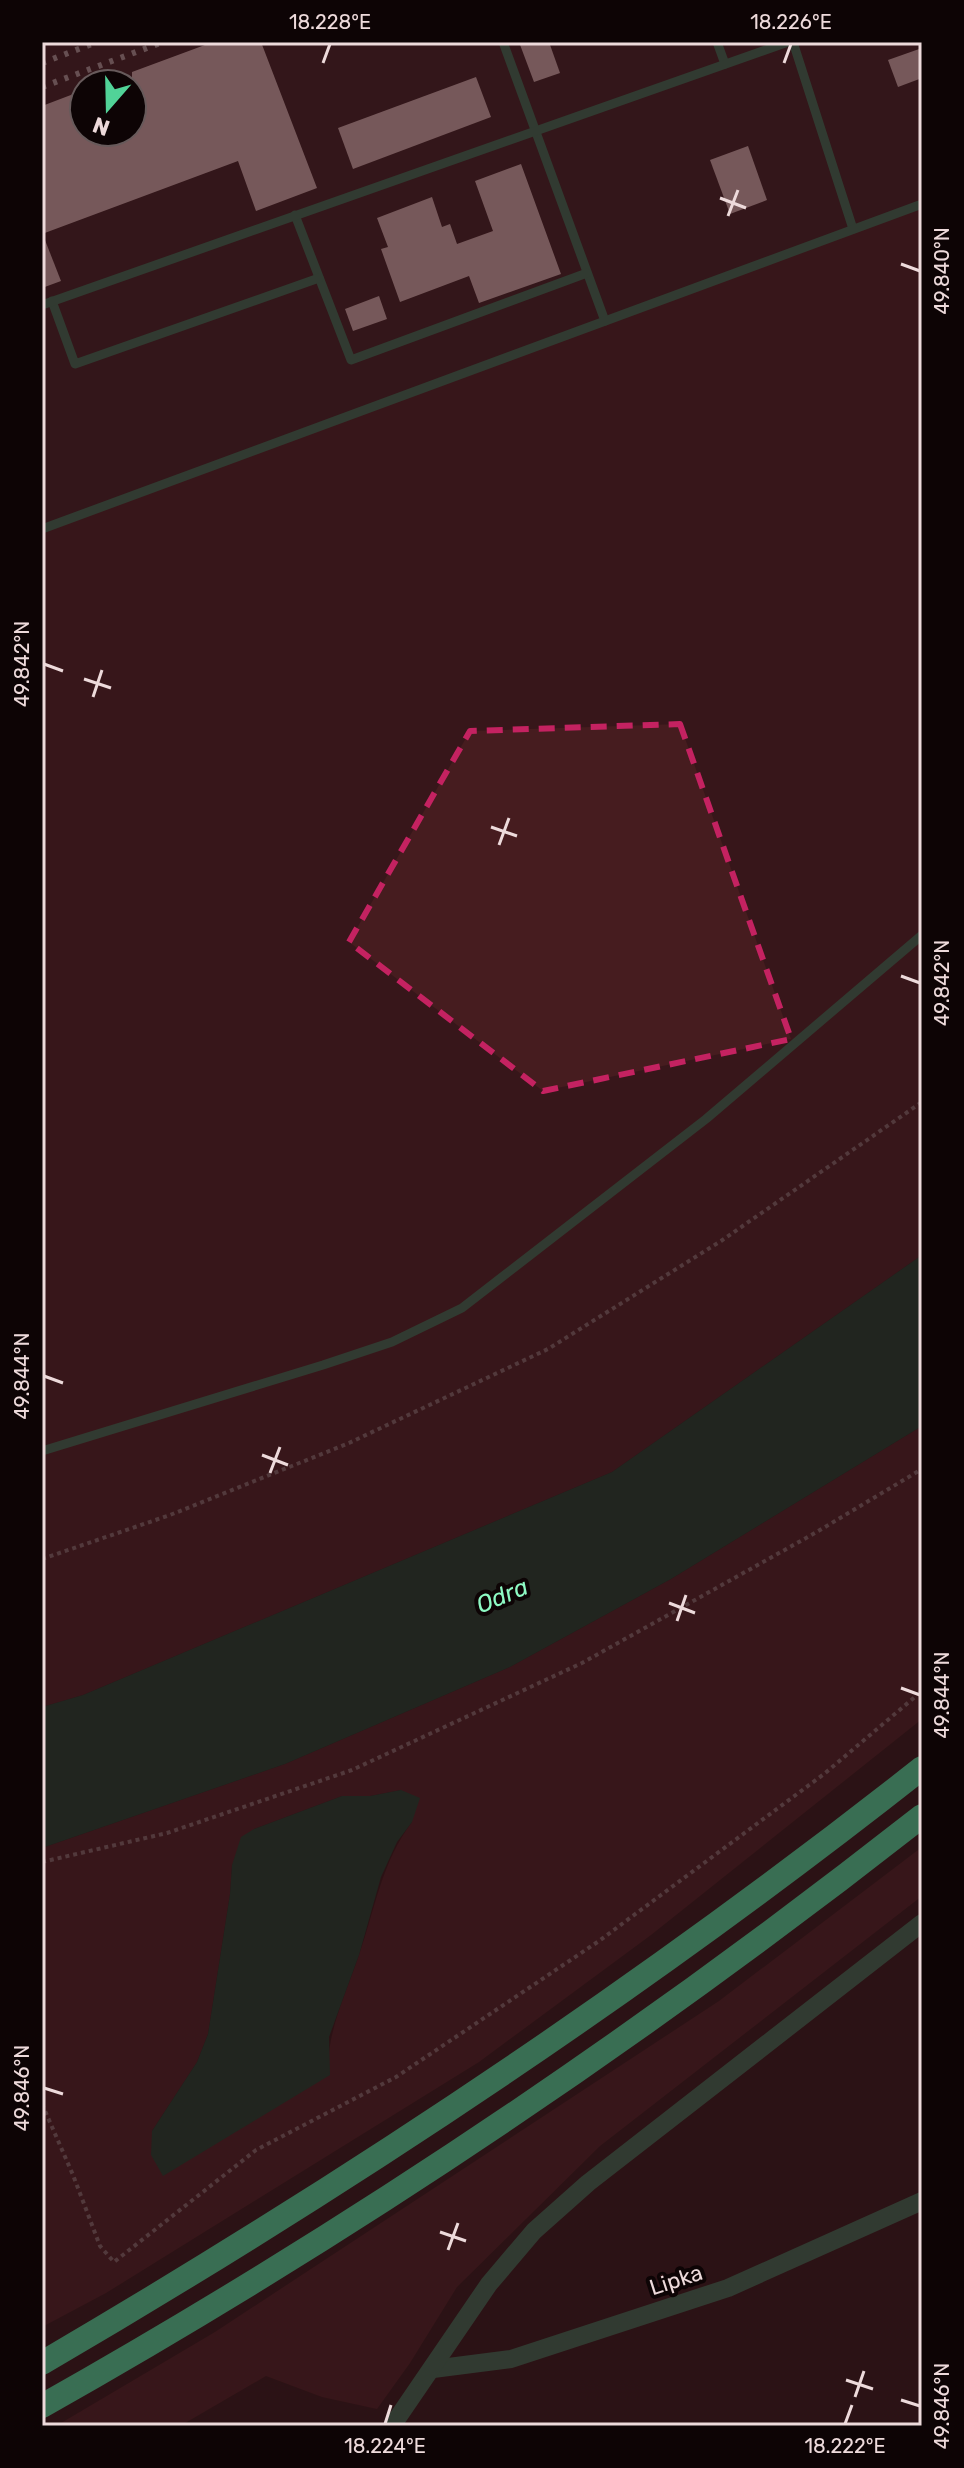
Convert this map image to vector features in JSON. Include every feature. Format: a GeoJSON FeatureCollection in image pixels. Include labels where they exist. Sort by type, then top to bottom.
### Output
{"type":"FeatureCollection","features":[{"type":"Feature","properties":{"kind":"highway"},"geometry":{"type":"LineString","coordinates":[[42,2363],[399,2144],[669,1960],[922,1768]]}},
{"type":"Feature","properties":{"kind":"highway"},"geometry":{"type":"LineString","coordinates":[[42,2406],[134,2354],[412,2181],[688,1992],[922,1816]]}},
{"type":"Feature","properties":{"kind":"street"},"geometry":{"type":"LineString","coordinates":[[392,2426],[489,2284],[534,2231],[588,2183],[922,1923]]}},
{"type":"Feature","properties":{"kind":"street","name":"Lipka"},"geometry":{"type":"LineString","coordinates":[[433,2369],[511,2359],[728,2288],[922,2201]]}},
{"type":"Feature","properties":{"kind":"lane"},"geometry":{"type":"LineString","coordinates":[[503,42],[605,321]]}},
{"type":"Feature","properties":{"kind":"lane"},"geometry":{"type":"LineString","coordinates":[[717,42],[725,64]]}},
{"type":"Feature","properties":{"kind":"lane"},"geometry":{"type":"LineString","coordinates":[[319,278],[75,364],[47,303],[790,42],[853,229]]}},
{"type":"Feature","properties":{"kind":"lane"},"geometry":{"type":"LineString","coordinates":[[42,529],[922,204]]}},
{"type":"Feature","properties":{"kind":"lane"},"geometry":{"type":"LineString","coordinates":[[295,215],[351,360],[587,273]]}},
{"type":"Feature","properties":{"kind":"lane"},"geometry":{"type":"LineString","coordinates":[[42,1451],[337,1361],[392,1342],[462,1308],[706,1119],[922,935]]}},
{"type":"Feature","properties":{"kind":"path"},"geometry":{"type":"LineString","coordinates":[[42,1559],[170,1515],[349,1443],[548,1349],[721,1241],[922,1102]]}},
{"type":"Feature","properties":{"kind":"path"},"geometry":{"type":"LineString","coordinates":[[42,1862],[167,1833],[352,1770],[582,1663],[815,1533],[922,1469]]}},
{"type":"Feature","properties":{"kind":"path"},"geometry":{"type":"LineString","coordinates":[[42,2104],[100,2246],[114,2262],[256,2150],[396,2077],[599,1941],[824,1774],[922,1691]]}},
{"type":"Feature","properties":{"kind":"highlighted area"},"geometry":{"type":"Polygon","coordinates":[[[680,724],[791,1039],[543,1091],[349,942],[470,731],[680,724]]]}},
{"type":"Feature","properties":{"kind":"shaded area"},"geometry":{"type":"Polygon","coordinates":[[[42,42],[922,42],[922,204],[42,530],[42,42]]]}},
{"type":"Feature","properties":{"kind":"shaded area"},"geometry":{"type":"Polygon","coordinates":[[[922,204],[922,1255],[612,1472],[83,1695],[42,1707],[42,529],[922,204]]]}},
{"type":"Feature","properties":{"kind":"shaded area"},"geometry":{"type":"Polygon","coordinates":[[[922,1426],[922,1719],[651,1935],[479,2062],[106,2293],[42,2327],[42,1848],[285,1764],[510,1667],[671,1579],[922,1426]],[[401,1790],[370,1796],[342,1796],[254,1829],[232,1865],[208,2034],[197,2062],[152,2131],[328,2063],[335,2023],[380,1887],[393,1854],[412,1822],[401,1790]]]}},
{"type":"Feature","properties":{"kind":"shaded area"},"geometry":{"type":"Polygon","coordinates":[[[922,1847],[922,1896],[600,2146],[457,2287],[377,2409],[322,2397],[266,2376],[180,2426],[56,2426],[215,2332],[719,2001],[922,1847]]]}},
{"type":"Feature","properties":{"kind":"water","name":"Odra"},"geometry":{"type":"Polygon","coordinates":[[[922,1255],[922,1426],[671,1579],[510,1667],[285,1764],[42,1848],[42,1707],[83,1695],[612,1472],[922,1255]]]}},
{"type":"Feature","properties":{"kind":"water"},"geometry":{"type":"Polygon","coordinates":[[[401,1790],[420,1798],[412,1822],[397,1842],[381,1877],[359,1955],[329,2037],[330,2075],[163,2176],[151,2155],[152,2131],[197,2062],[208,2034],[232,1865],[241,1837],[254,1829],[342,1796],[370,1796],[401,1790]]]}},
{"type":"Feature","properties":{"kind":"building"},"geometry":{"type":"Polygon","coordinates":[[[213,42],[261,42],[317,188],[256,211],[238,161],[42,234],[42,106],[68,96],[68,148],[148,148],[148,68],[143,68],[213,42]]]}},
{"type":"Feature","properties":{"kind":"building"},"geometry":{"type":"Polygon","coordinates":[[[519,42],[549,42],[560,73],[534,82],[519,42]]]}},
{"type":"Feature","properties":{"kind":"building"},"geometry":{"type":"Polygon","coordinates":[[[922,48],[922,78],[898,87],[888,60],[922,48]]]}},
{"type":"Feature","properties":{"kind":"building"},"geometry":{"type":"Polygon","coordinates":[[[476,77],[491,117],[353,169],[338,128],[476,77]]]}},
{"type":"Feature","properties":{"kind":"building"},"geometry":{"type":"Polygon","coordinates":[[[748,146],[767,200],[730,214],[710,160],[748,146]]]}},
{"type":"Feature","properties":{"kind":"building"},"geometry":{"type":"Polygon","coordinates":[[[521,164],[561,274],[479,303],[469,276],[400,302],[381,249],[388,247],[377,218],[432,197],[442,227],[450,224],[457,244],[493,231],[475,181],[521,164]]]}},
{"type":"Feature","properties":{"kind":"building"},"geometry":{"type":"Polygon","coordinates":[[[42,236],[61,281],[42,288],[42,236]]]}},
{"type":"Feature","properties":{"kind":"building"},"geometry":{"type":"Polygon","coordinates":[[[379,296],[387,319],[353,331],[345,309],[379,296]]]}},
{"type":"Feature","properties":{"kind":"railway"},"geometry":{"type":"LineString","coordinates":[[42,63],[97,42]]}},
{"type":"Feature","properties":{"kind":"railway"},"geometry":{"type":"LineString","coordinates":[[42,87],[163,42]]}}]}
